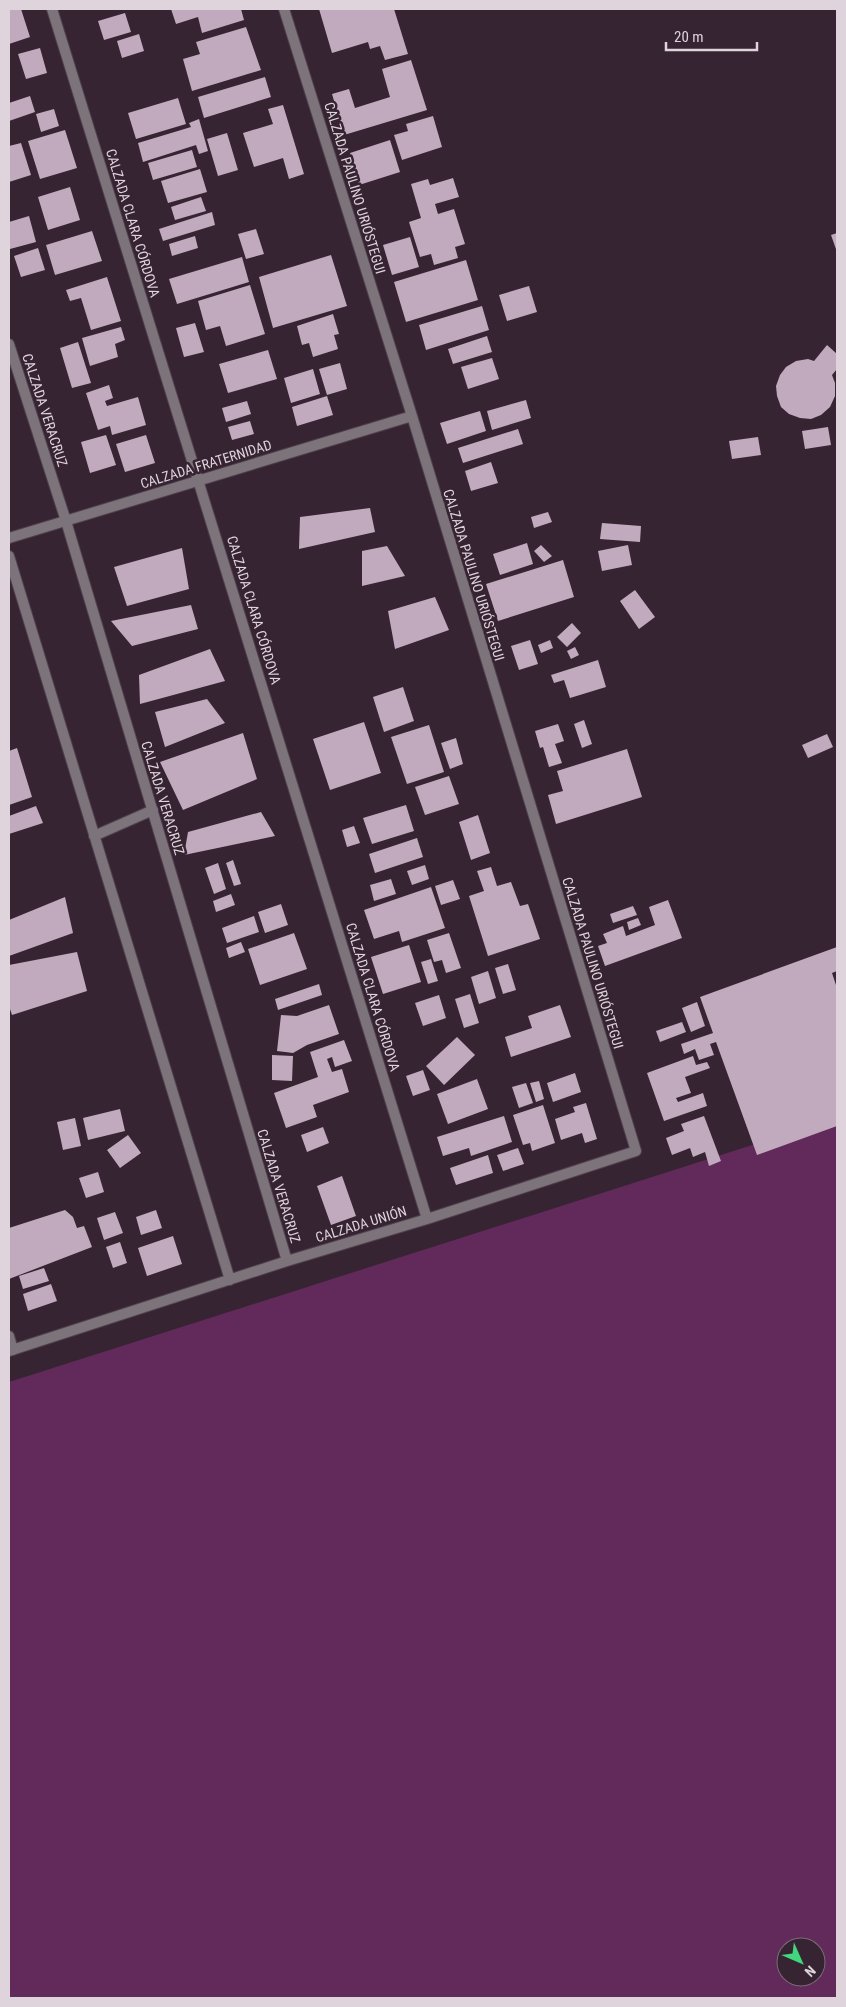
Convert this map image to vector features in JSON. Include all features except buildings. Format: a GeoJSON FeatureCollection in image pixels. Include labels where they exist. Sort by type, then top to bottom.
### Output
{"type":"FeatureCollection","features":[{"type":"Feature","properties":{"kind":"street","name":"CALZADA CLARA CÓRDOVA"},"geometry":{"type":"LineString","coordinates":[[52,9],[200,480],[427,1219]]}},
{"type":"Feature","properties":{"kind":"street","name":"CALZADA PAULINO URIÓSTEGUI"},"geometry":{"type":"LineString","coordinates":[[284,9],[412,416],[636,1151]]}},
{"type":"Feature","properties":{"kind":"street","name":"CALZADA VERACRUZ"},"geometry":{"type":"LineString","coordinates":[[9,344],[66,520],[287,1261]]}},
{"type":"Feature","properties":{"kind":"street","name":"CALZADA FRATERNIDAD"},"geometry":{"type":"LineString","coordinates":[[9,538],[412,416]]}},
{"type":"Feature","properties":{"kind":"street"},"geometry":{"type":"LineString","coordinates":[[9,556],[230,1280]]}},
{"type":"Feature","properties":{"kind":"street"},"geometry":{"type":"LineString","coordinates":[[94,836],[153,810]]}},
{"type":"Feature","properties":{"kind":"street","name":"CALZADA UNIÓN"},"geometry":{"type":"LineString","coordinates":[[11,1350],[636,1151]]}},
{"type":"Feature","properties":{"kind":"street"},"geometry":{"type":"LineString","coordinates":[[9,1336],[11,1350]]}},
{"type":"Feature","properties":{"kind":"shaded area"},"geometry":{"type":"Polygon","coordinates":[[[837,1118],[837,1998],[9,1998],[9,1382],[837,1118]]]}}]}
